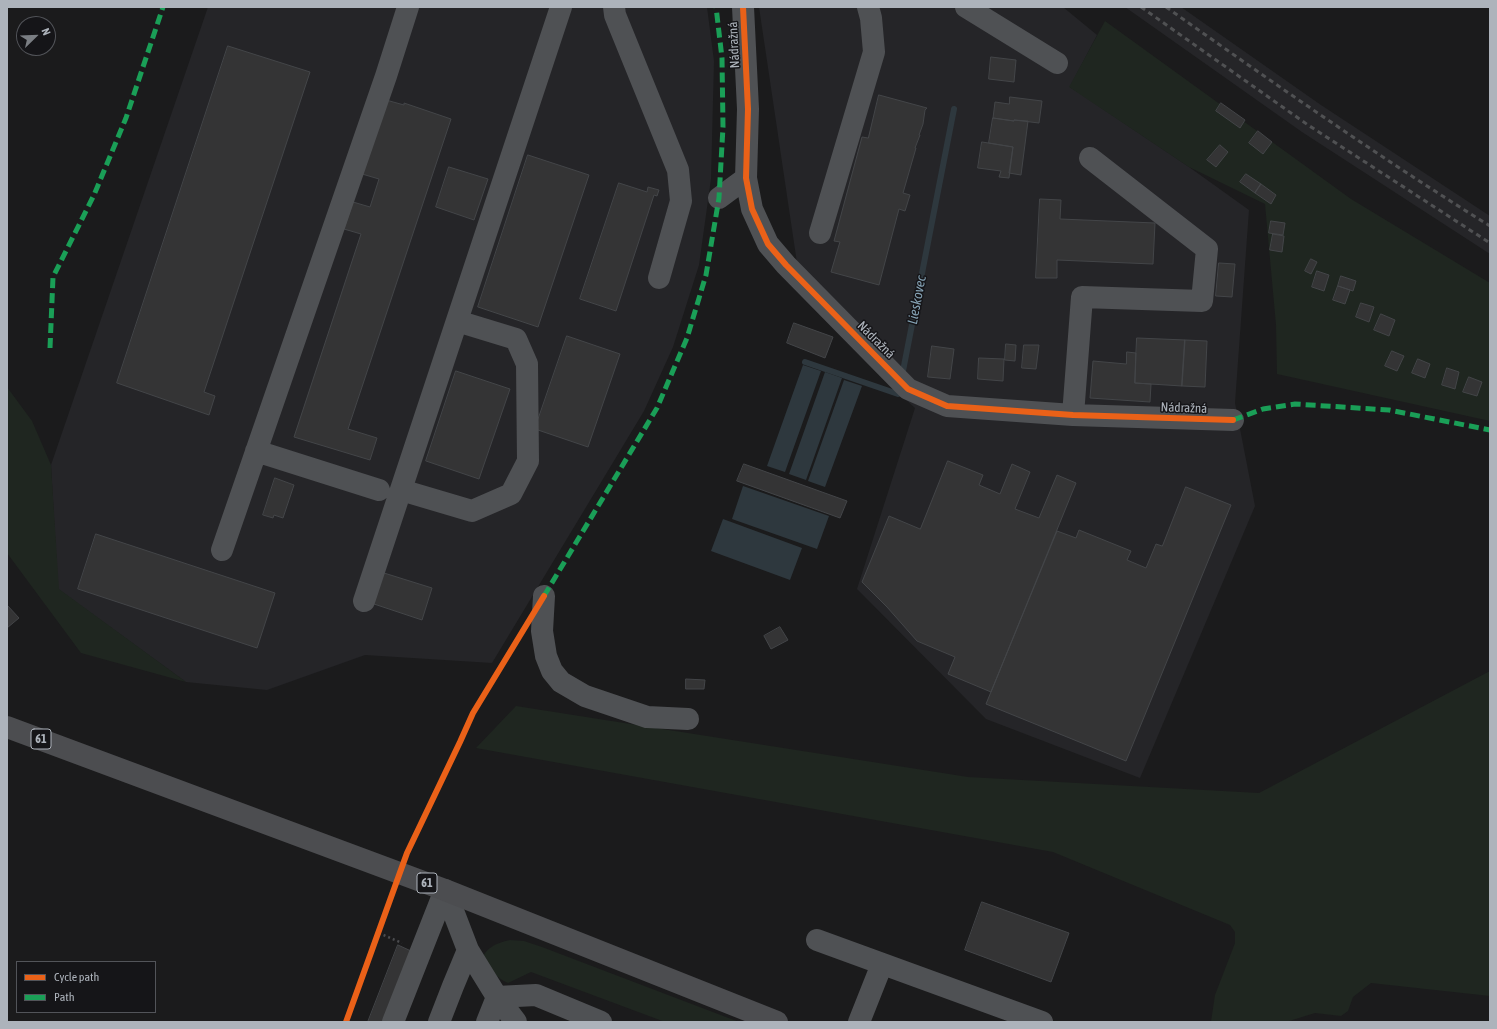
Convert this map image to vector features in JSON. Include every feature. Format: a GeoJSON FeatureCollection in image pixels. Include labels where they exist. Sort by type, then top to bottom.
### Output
{"type":"FeatureCollection","features":[{"type":"Feature","properties":{"kind":"main road","name":"61"},"geometry":{"type":"LineString","coordinates":[[7,727],[445,890],[777,1022]]}},
{"type":"Feature","properties":{"kind":"street"},"geometry":{"type":"LineString","coordinates":[[222,550],[386,76],[408,7]]}},
{"type":"Feature","properties":{"kind":"street"},"geometry":{"type":"LineString","coordinates":[[364,601],[561,7]]}},
{"type":"Feature","properties":{"kind":"street"},"geometry":{"type":"LineString","coordinates":[[614,7],[615,15],[678,170],[681,201],[660,278]]}},
{"type":"Feature","properties":{"kind":"street","name":"Nádražná"},"geometry":{"type":"LineString","coordinates":[[743,7],[748,109],[746,178],[752,209],[768,244],[786,265],[902,382],[947,406],[1073,415],[1233,420]]}},
{"type":"Feature","properties":{"kind":"street"},"geometry":{"type":"LineString","coordinates":[[820,233],[874,52],[872,18],[868,7]]}},
{"type":"Feature","properties":{"kind":"street"},"geometry":{"type":"LineString","coordinates":[[966,7],[1057,63]]}},
{"type":"Feature","properties":{"kind":"street"},"geometry":{"type":"LineString","coordinates":[[1073,415],[1082,297],[1202,301],[1206,249],[1090,158]]}},
{"type":"Feature","properties":{"kind":"street"},"geometry":{"type":"LineString","coordinates":[[719,198],[746,178]]}},
{"type":"Feature","properties":{"kind":"street"},"geometry":{"type":"LineString","coordinates":[[401,490],[472,511],[511,494],[528,461],[527,364],[516,338],[457,321]]}},
{"type":"Feature","properties":{"kind":"street"},"geometry":{"type":"LineString","coordinates":[[256,451],[379,490]]}},
{"type":"Feature","properties":{"kind":"street"},"geometry":{"type":"LineString","coordinates":[[544,596],[542,631],[546,656],[552,671],[561,682],[584,696],[647,717],[688,719]]}},
{"type":"Feature","properties":{"kind":"street"},"geometry":{"type":"LineString","coordinates":[[445,890],[468,950],[496,997],[516,1022]]}},
{"type":"Feature","properties":{"kind":"street"},"geometry":{"type":"LineString","coordinates":[[394,1022],[445,890]]}},
{"type":"Feature","properties":{"kind":"street"},"geometry":{"type":"LineString","coordinates":[[817,940],[1042,1022]]}},
{"type":"Feature","properties":{"kind":"street"},"geometry":{"type":"LineString","coordinates":[[439,1022],[468,950]]}},
{"type":"Feature","properties":{"kind":"street"},"geometry":{"type":"LineString","coordinates":[[859,1022],[882,964]]}},
{"type":"Feature","properties":{"kind":"street"},"geometry":{"type":"LineString","coordinates":[[496,997],[536,995],[601,1022]]}},
{"type":"Feature","properties":{"kind":"street"},"geometry":{"type":"LineString","coordinates":[[487,1022],[496,997]]}},
{"type":"Feature","properties":{"kind":"path"},"geometry":{"type":"LineString","coordinates":[[407,853],[473,713],[524,629]]}},
{"type":"Feature","properties":{"kind":"path"},"geometry":{"type":"LineString","coordinates":[[346,1022],[392,897]]}},
{"type":"Feature","properties":{"kind":"shaded area"},"geometry":{"type":"Polygon","coordinates":[[[208,7],[707,7],[714,61],[711,179],[699,265],[673,347],[644,411],[492,663],[365,655],[267,690],[186,682],[58,589],[51,465],[208,7]]]}},
{"type":"Feature","properties":{"kind":"shaded area"},"geometry":{"type":"Polygon","coordinates":[[[759,7],[1063,7],[1097,35],[1070,87],[1189,167],[1249,210],[1235,403],[1255,506],[1140,778],[986,719],[857,589],[915,408],[893,388],[801,290],[759,7]]]}},
{"type":"Feature","properties":{"kind":"shaded area"},"geometry":{"type":"Polygon","coordinates":[[[1125,7],[1181,7],[1321,105],[1490,216],[1490,254],[1302,132],[1125,7]]]}},
{"type":"Feature","properties":{"kind":"shaded area"},"geometry":{"type":"Polygon","coordinates":[[[1105,21],[1351,199],[1490,283],[1490,421],[1277,374],[1276,325],[1265,204],[1189,167],[1069,87],[1105,21]]]}},
{"type":"Feature","properties":{"kind":"shaded area"},"geometry":{"type":"Polygon","coordinates":[[[803,365],[821,371],[785,472],[767,466],[803,365]]]}},
{"type":"Feature","properties":{"kind":"shaded area"},"geometry":{"type":"Polygon","coordinates":[[[825,372],[842,378],[806,480],[789,474],[825,372]]]}},
{"type":"Feature","properties":{"kind":"shaded area"},"geometry":{"type":"Polygon","coordinates":[[[844,380],[862,386],[825,487],[808,481],[844,380]]]}},
{"type":"Feature","properties":{"kind":"shaded area"},"geometry":{"type":"Polygon","coordinates":[[[7,387],[32,421],[51,465],[59,589],[186,682],[81,653],[7,553],[7,387]]]}},
{"type":"Feature","properties":{"kind":"shaded area"},"geometry":{"type":"Polygon","coordinates":[[[743,486],[829,516],[817,549],[732,519],[743,486]]]}},
{"type":"Feature","properties":{"kind":"shaded area"},"geometry":{"type":"Polygon","coordinates":[[[723,519],[802,548],[790,580],[711,551],[723,519]]]}},
{"type":"Feature","properties":{"kind":"shaded area"},"geometry":{"type":"Polygon","coordinates":[[[1490,671],[1490,996],[1371,983],[1353,997],[1348,1011],[1341,1016],[1315,1013],[1286,1022],[1211,1022],[1215,995],[1235,943],[1235,932],[1230,925],[1053,852],[476,748],[516,706],[968,777],[1259,793],[1490,671]]]}},
{"type":"Feature","properties":{"kind":"shaded area"},"geometry":{"type":"Polygon","coordinates":[[[510,940],[524,941],[542,947],[739,1022],[665,1022],[531,972],[508,983],[496,975],[483,956],[488,949],[510,940]]]}},
{"type":"Feature","properties":{"kind":"building"},"geometry":{"type":"Polygon","coordinates":[[[228,46],[310,72],[204,392],[215,396],[209,415],[117,383],[228,46]]]}},
{"type":"Feature","properties":{"kind":"building"},"geometry":{"type":"Polygon","coordinates":[[[991,57],[1016,60],[1014,82],[989,79],[991,57]]]}},
{"type":"Feature","properties":{"kind":"building"},"geometry":{"type":"Polygon","coordinates":[[[879,95],[927,108],[925,110],[923,124],[903,193],[910,195],[905,211],[899,209],[879,285],[831,272],[840,242],[834,241],[862,137],[868,138],[879,95]]]}},
{"type":"Feature","properties":{"kind":"building"},"geometry":{"type":"Polygon","coordinates":[[[1010,97],[1042,101],[1039,123],[993,118],[995,102],[1009,104],[1010,97]]]}},
{"type":"Feature","properties":{"kind":"building"},"geometry":{"type":"Polygon","coordinates":[[[386,100],[404,105],[404,103],[451,119],[348,429],[377,438],[370,460],[294,437],[361,234],[344,229],[353,202],[370,207],[379,179],[362,174],[386,100]]]}},
{"type":"Feature","properties":{"kind":"building"},"geometry":{"type":"Polygon","coordinates":[[[1221,103],[1245,120],[1240,128],[1216,111],[1221,103]]]}},
{"type":"Feature","properties":{"kind":"building"},"geometry":{"type":"Polygon","coordinates":[[[993,118],[1028,121],[1021,175],[1009,173],[1013,147],[989,143],[993,118]]]}},
{"type":"Feature","properties":{"kind":"building"},"geometry":{"type":"Polygon","coordinates":[[[1258,131],[1272,142],[1263,154],[1249,143],[1258,131]]]}},
{"type":"Feature","properties":{"kind":"building"},"geometry":{"type":"Polygon","coordinates":[[[982,142],[1013,147],[1009,178],[999,177],[1001,171],[978,168],[982,142]]]}},
{"type":"Feature","properties":{"kind":"building"},"geometry":{"type":"Polygon","coordinates":[[[1220,145],[1228,152],[1216,167],[1207,160],[1220,145]]]}},
{"type":"Feature","properties":{"kind":"building"},"geometry":{"type":"Polygon","coordinates":[[[528,155],[589,175],[538,327],[478,307],[528,155]]]}},
{"type":"Feature","properties":{"kind":"building"},"geometry":{"type":"Polygon","coordinates":[[[449,167],[488,179],[474,220],[436,207],[449,167]]]}},
{"type":"Feature","properties":{"kind":"building"},"geometry":{"type":"Polygon","coordinates":[[[1246,174],[1261,184],[1255,193],[1240,182],[1246,174]]]}},
{"type":"Feature","properties":{"kind":"building"},"geometry":{"type":"Polygon","coordinates":[[[619,183],[647,192],[648,187],[659,190],[657,196],[654,195],[616,311],[580,299],[619,183]]]}},
{"type":"Feature","properties":{"kind":"building"},"geometry":{"type":"Polygon","coordinates":[[[1261,184],[1276,195],[1271,204],[1255,193],[1261,184]]]}},
{"type":"Feature","properties":{"kind":"building"},"geometry":{"type":"Polygon","coordinates":[[[1040,199],[1061,200],[1060,219],[1155,223],[1153,264],[1057,260],[1057,278],[1036,278],[1040,199]]]}},
{"type":"Feature","properties":{"kind":"building"},"geometry":{"type":"Polygon","coordinates":[[[1271,221],[1285,223],[1283,235],[1269,233],[1271,221]]]}},
{"type":"Feature","properties":{"kind":"building"},"geometry":{"type":"Polygon","coordinates":[[[1273,234],[1284,236],[1282,252],[1270,250],[1273,234]]]}},
{"type":"Feature","properties":{"kind":"building"},"geometry":{"type":"Polygon","coordinates":[[[1311,259],[1317,262],[1311,274],[1305,271],[1311,259]]]}},
{"type":"Feature","properties":{"kind":"building"},"geometry":{"type":"Polygon","coordinates":[[[1219,263],[1235,264],[1232,297],[1216,296],[1219,263]]]}},
{"type":"Feature","properties":{"kind":"building"},"geometry":{"type":"Polygon","coordinates":[[[1317,271],[1329,275],[1324,291],[1312,287],[1317,271]]]}},
{"type":"Feature","properties":{"kind":"building"},"geometry":{"type":"Polygon","coordinates":[[[1341,276],[1356,281],[1353,291],[1338,286],[1341,276]]]}},
{"type":"Feature","properties":{"kind":"building"},"geometry":{"type":"Polygon","coordinates":[[[1338,286],[1350,290],[1345,304],[1333,300],[1338,286]]]}},
{"type":"Feature","properties":{"kind":"building"},"geometry":{"type":"Polygon","coordinates":[[[1361,303],[1374,307],[1369,322],[1356,317],[1361,303]]]}},
{"type":"Feature","properties":{"kind":"building"},"geometry":{"type":"Polygon","coordinates":[[[1381,314],[1395,320],[1389,336],[1374,330],[1381,314]]]}},
{"type":"Feature","properties":{"kind":"building"},"geometry":{"type":"Polygon","coordinates":[[[794,323],[833,337],[825,358],[787,343],[794,323]]]}},
{"type":"Feature","properties":{"kind":"building"},"geometry":{"type":"Polygon","coordinates":[[[567,336],[620,354],[588,447],[535,429],[567,336]]]}},
{"type":"Feature","properties":{"kind":"building"},"geometry":{"type":"Polygon","coordinates":[[[1137,338],[1185,340],[1182,386],[1135,383],[1137,338]]]}},
{"type":"Feature","properties":{"kind":"building"},"geometry":{"type":"Polygon","coordinates":[[[1185,340],[1207,341],[1205,387],[1182,386],[1185,340]]]}},
{"type":"Feature","properties":{"kind":"building"},"geometry":{"type":"Polygon","coordinates":[[[1006,344],[1016,345],[1015,361],[1005,360],[1006,344]]]}},
{"type":"Feature","properties":{"kind":"building"},"geometry":{"type":"Polygon","coordinates":[[[1024,345],[1039,345],[1036,369],[1022,368],[1024,345]]]}},
{"type":"Feature","properties":{"kind":"building"},"geometry":{"type":"Polygon","coordinates":[[[932,346],[954,349],[950,379],[928,377],[932,346]]]}},
{"type":"Feature","properties":{"kind":"building"},"geometry":{"type":"Polygon","coordinates":[[[1392,351],[1404,356],[1397,371],[1385,366],[1392,351]]]}},
{"type":"Feature","properties":{"kind":"building"},"geometry":{"type":"Polygon","coordinates":[[[1127,352],[1136,353],[1135,383],[1151,384],[1150,402],[1090,398],[1093,361],[1126,364],[1127,352]]]}},
{"type":"Feature","properties":{"kind":"building"},"geometry":{"type":"Polygon","coordinates":[[[979,358],[1004,359],[1003,381],[978,379],[979,358]]]}},
{"type":"Feature","properties":{"kind":"building"},"geometry":{"type":"Polygon","coordinates":[[[1418,359],[1430,364],[1425,378],[1412,373],[1418,359]]]}},
{"type":"Feature","properties":{"kind":"building"},"geometry":{"type":"Polygon","coordinates":[[[1447,368],[1459,372],[1455,389],[1442,385],[1447,368]]]}},
{"type":"Feature","properties":{"kind":"building"},"geometry":{"type":"Polygon","coordinates":[[[456,371],[510,389],[479,479],[426,461],[456,371]]]}},
{"type":"Feature","properties":{"kind":"building"},"geometry":{"type":"Polygon","coordinates":[[[1469,377],[1482,382],[1477,396],[1463,392],[1469,377]]]}},
{"type":"Feature","properties":{"kind":"building"},"geometry":{"type":"Polygon","coordinates":[[[948,461],[983,475],[979,485],[1000,494],[1012,464],[1030,472],[1015,509],[1039,518],[1057,475],[1076,483],[991,692],[948,674],[955,657],[917,641],[887,607],[862,582],[889,516],[920,529],[948,461]]]}},
{"type":"Feature","properties":{"kind":"building"},"geometry":{"type":"Polygon","coordinates":[[[744,464],[847,501],[840,518],[737,481],[744,464]]]}},
{"type":"Feature","properties":{"kind":"building"},"geometry":{"type":"Polygon","coordinates":[[[275,478],[294,485],[283,518],[274,515],[273,518],[263,515],[275,478]]]}},
{"type":"Feature","properties":{"kind":"building"},"geometry":{"type":"Polygon","coordinates":[[[1186,487],[1231,505],[1126,761],[986,704],[1057,531],[1076,538],[1079,530],[1131,551],[1127,560],[1146,568],[1156,544],[1162,546],[1186,487]]]}},
{"type":"Feature","properties":{"kind":"building"},"geometry":{"type":"Polygon","coordinates":[[[96,534],[275,593],[257,648],[78,589],[96,534]]]}},
{"type":"Feature","properties":{"kind":"building"},"geometry":{"type":"Polygon","coordinates":[[[384,573],[432,588],[422,620],[374,604],[384,573]]]}},
{"type":"Feature","properties":{"kind":"building"},"geometry":{"type":"Polygon","coordinates":[[[7,605],[19,618],[7,628],[7,605]]]}},
{"type":"Feature","properties":{"kind":"building"},"geometry":{"type":"Polygon","coordinates":[[[780,627],[788,640],[771,649],[764,636],[780,627]]]}},
{"type":"Feature","properties":{"kind":"building"},"geometry":{"type":"Polygon","coordinates":[[[686,679],[705,680],[704,689],[686,689],[686,679]]]}},
{"type":"Feature","properties":{"kind":"building"},"geometry":{"type":"Polygon","coordinates":[[[982,902],[1069,933],[1051,982],[965,950],[982,902]]]}},
{"type":"Feature","properties":{"kind":"building"},"geometry":{"type":"Polygon","coordinates":[[[398,945],[411,951],[383,1022],[368,1022],[398,945]]]}},
{"type":"Feature","properties":{"kind":"waterway","name":"Lieskovec"},"geometry":{"type":"LineString","coordinates":[[902,376],[954,109]]}},
{"type":"Feature","properties":{"kind":"waterway","name":"Lieskovec"},"geometry":{"type":"LineString","coordinates":[[805,362],[898,394],[900,389]]}},
{"type":"Feature","properties":{"kind":"railway"},"geometry":{"type":"LineString","coordinates":[[1141,7],[1308,125],[1490,243]]}},
{"type":"Feature","properties":{"kind":"railway"},"geometry":{"type":"LineString","coordinates":[[1166,7],[1367,146],[1490,226]]}},
{"type":"Feature","properties":{"kind":"marked path"},"geometry":{"type":"LineString","coordinates":[[50,348],[53,277],[94,195],[126,118],[163,7]]}},
{"type":"Feature","properties":{"kind":"marked path"},"geometry":{"type":"LineString","coordinates":[[544,596],[657,408],[687,338],[706,275],[719,198],[723,127],[722,58],[716,7]]}},
{"type":"Feature","properties":{"kind":"marked path"},"geometry":{"type":"LineString","coordinates":[[1233,420],[1263,409],[1295,404],[1389,410],[1490,430]]}},
{"type":"Feature","properties":{"kind":"cycle path"},"geometry":{"type":"LineString","coordinates":[[743,7],[748,109],[746,178],[752,209],[768,244],[786,265],[908,389],[947,406],[1073,415],[1233,420]]}},
{"type":"Feature","properties":{"kind":"cycle path"},"geometry":{"type":"LineString","coordinates":[[346,1022],[407,853],[473,713],[544,596]]}}]}
